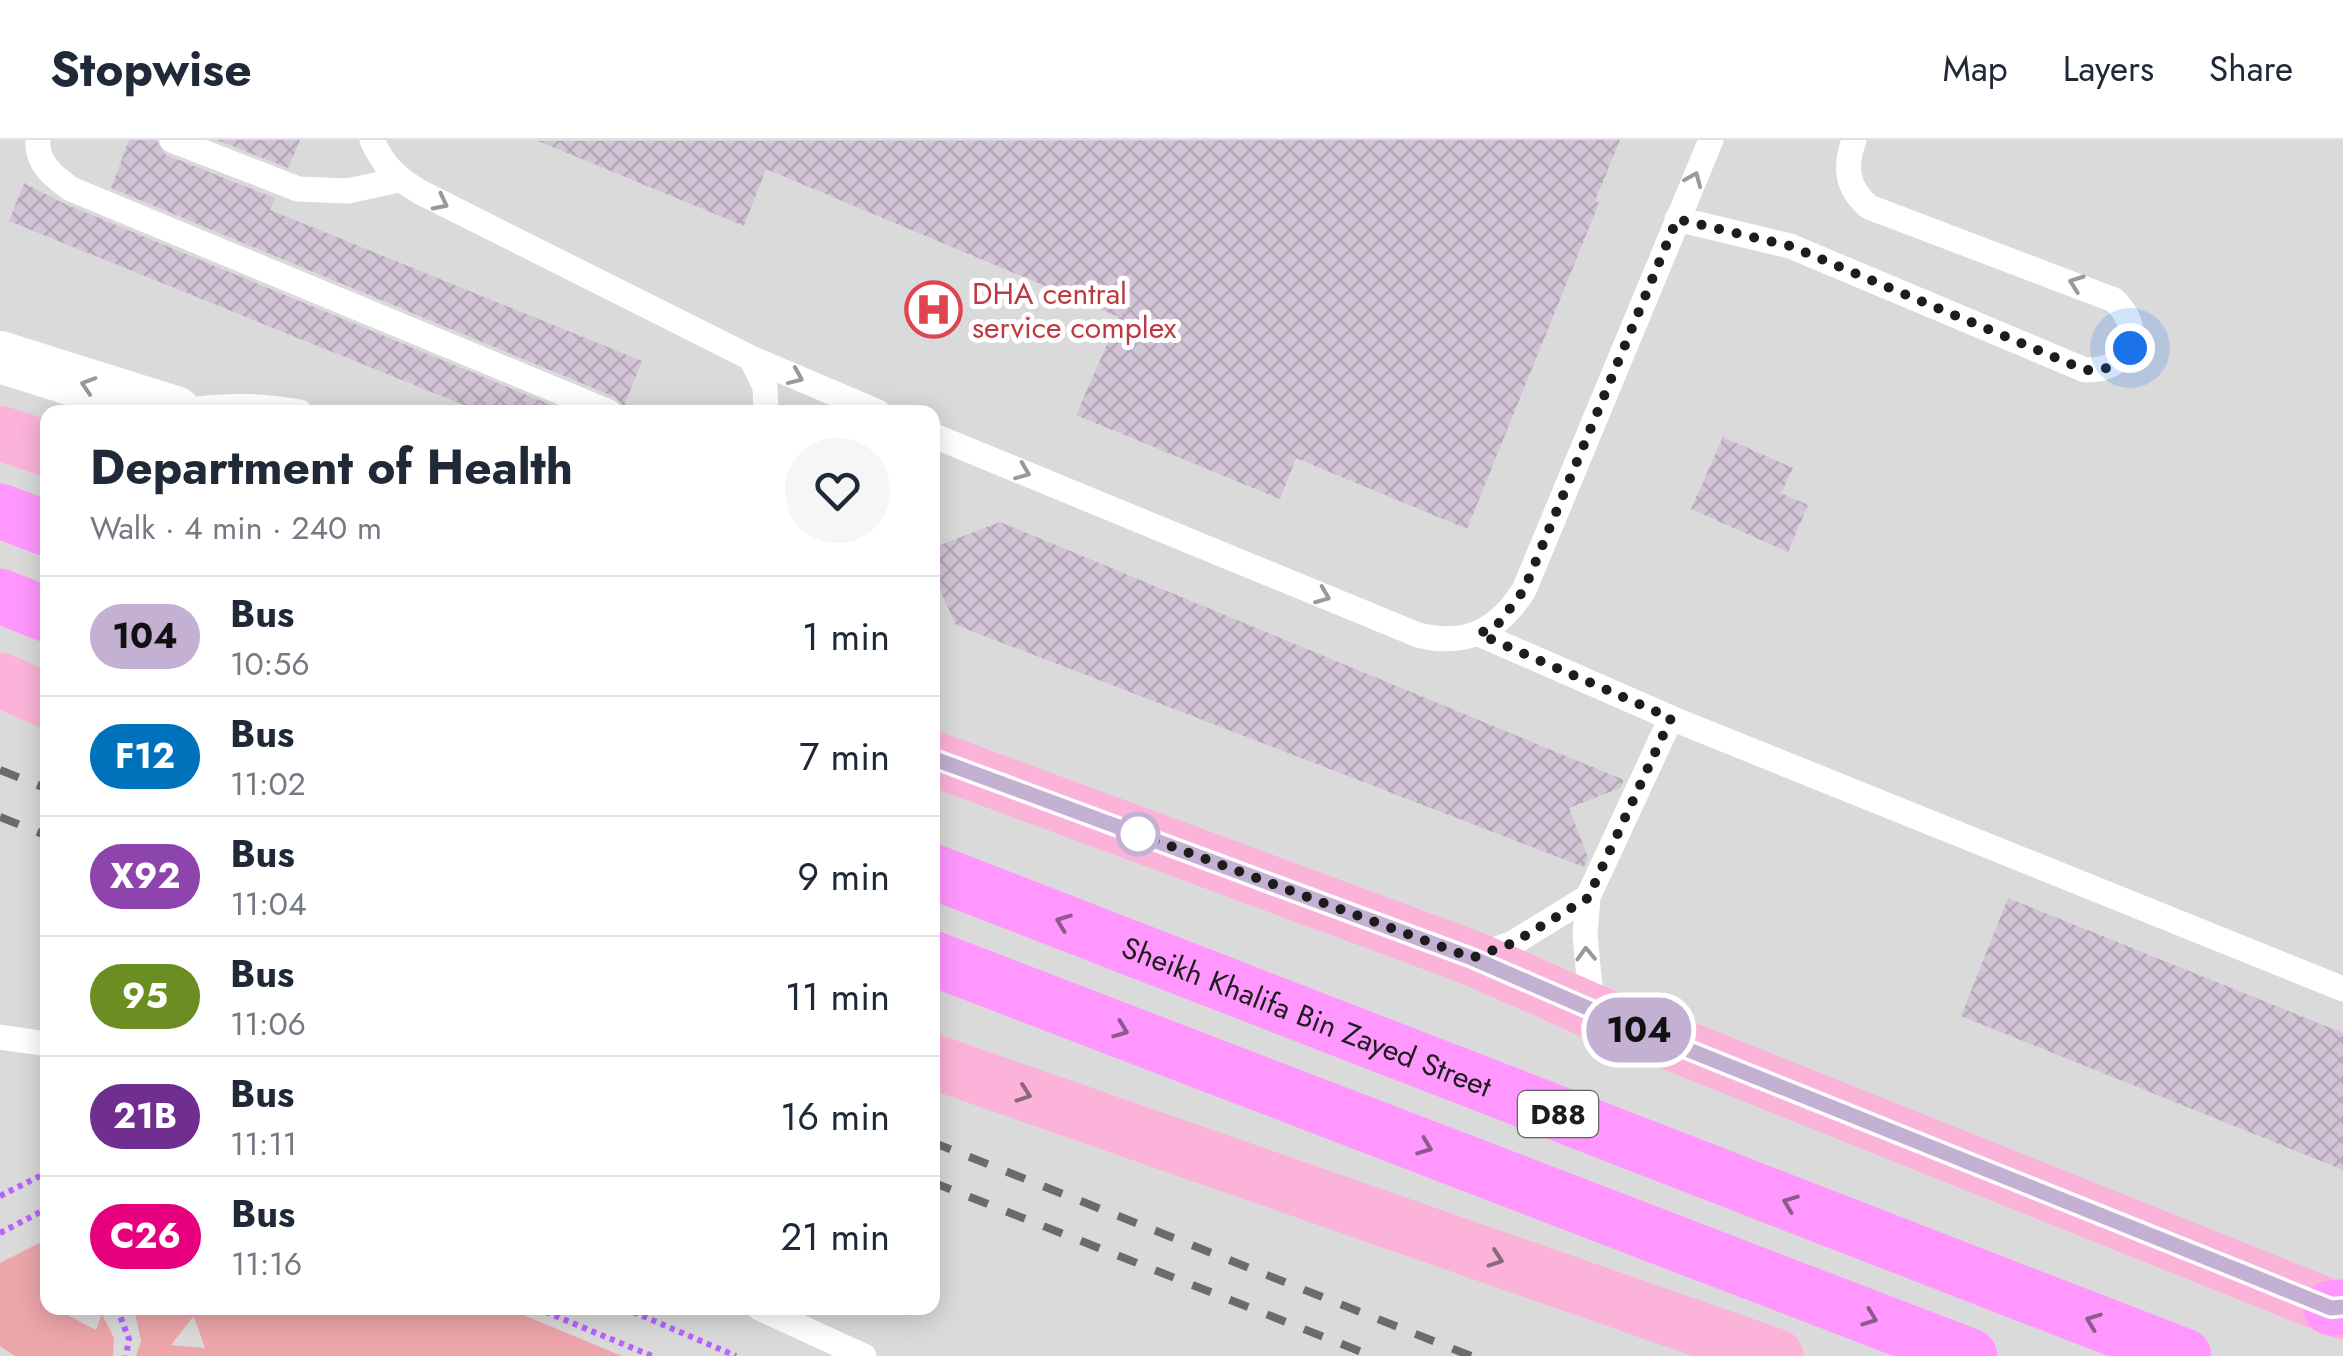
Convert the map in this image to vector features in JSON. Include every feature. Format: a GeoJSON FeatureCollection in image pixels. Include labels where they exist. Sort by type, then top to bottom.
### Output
{"type":"FeatureCollection","features":[{"type":"Feature","properties":{"kind":"main road"},"geometry":{"type":"LineString","coordinates":[[0,433],[40,446]]}},
{"type":"Feature","properties":{"kind":"main road"},"geometry":{"type":"LineString","coordinates":[[0,511],[40,526]]}},
{"type":"Feature","properties":{"kind":"main road"},"geometry":{"type":"LineString","coordinates":[[0,596],[40,612]]}},
{"type":"Feature","properties":{"kind":"main road"},"geometry":{"type":"LineString","coordinates":[[0,680],[40,698]]}},
{"type":"Feature","properties":{"kind":"main road"},"geometry":{"type":"LineString","coordinates":[[940,761],[1472,958],[1592,1011],[2339,1309]]}},
{"type":"Feature","properties":{"kind":"main road","name":"Sheikh Khalifa Bin Zayed Street"},"geometry":{"type":"LineString","coordinates":[[940,875],[2184,1356]]}},
{"type":"Feature","properties":{"kind":"main road","name":"D88"},"geometry":{"type":"LineString","coordinates":[[940,961],[1970,1356]]}},
{"type":"Feature","properties":{"kind":"main road"},"geometry":{"type":"LineString","coordinates":[[940,1064],[1776,1356]]}},
{"type":"Feature","properties":{"kind":"street"},"geometry":{"type":"LineString","coordinates":[[0,357],[153,405]]}},
{"type":"Feature","properties":{"kind":"lane"},"geometry":{"type":"LineString","coordinates":[[38,140],[49,174],[71,189],[592,405]]}},
{"type":"Feature","properties":{"kind":"lane"},"geometry":{"type":"LineString","coordinates":[[172,140],[298,189],[323,193],[398,180]]}},
{"type":"Feature","properties":{"kind":"lane"},"geometry":{"type":"LineString","coordinates":[[372,140],[381,162],[398,180],[751,358],[862,405]]}},
{"type":"Feature","properties":{"kind":"lane"},"geometry":{"type":"LineString","coordinates":[[940,438],[1418,636],[1459,640],[1479,634],[1498,624],[1524,590],[1711,140]]}},
{"type":"Feature","properties":{"kind":"lane"},"geometry":{"type":"LineString","coordinates":[[1677,219],[1790,246],[2085,370],[2103,370],[2120,362],[2130,348],[2134,330],[2128,312],[2114,300],[1870,208],[1849,180],[1847,164],[1854,140]]}},
{"type":"Feature","properties":{"kind":"lane"},"geometry":{"type":"LineString","coordinates":[[751,358],[765,386],[766,405]]}},
{"type":"Feature","properties":{"kind":"lane"},"geometry":{"type":"LineString","coordinates":[[217,405],[260,405]]}},
{"type":"Feature","properties":{"kind":"lane"},"geometry":{"type":"LineString","coordinates":[[1479,634],[1671,718],[2343,989]]}},
{"type":"Feature","properties":{"kind":"lane"},"geometry":{"type":"LineString","coordinates":[[1592,1011],[1586,974],[1588,898],[1671,718]]}},
{"type":"Feature","properties":{"kind":"lane"},"geometry":{"type":"LineString","coordinates":[[1472,958],[1513,943],[1588,898]]}},
{"type":"Feature","properties":{"kind":"lane"},"geometry":{"type":"LineString","coordinates":[[0,1037],[40,1043]]}},
{"type":"Feature","properties":{"kind":"lane"},"geometry":{"type":"LineString","coordinates":[[774,1315],[864,1356]]}},
{"type":"Feature","properties":{"kind":"path"},"geometry":{"type":"LineString","coordinates":[[0,1196],[40,1176]]}},
{"type":"Feature","properties":{"kind":"path"},"geometry":{"type":"LineString","coordinates":[[0,1233],[40,1212]]}},
{"type":"Feature","properties":{"kind":"path"},"geometry":{"type":"LineString","coordinates":[[120,1315],[129,1339],[126,1356]]}},
{"type":"Feature","properties":{"kind":"path"},"geometry":{"type":"LineString","coordinates":[[553,1315],[652,1356]]}},
{"type":"Feature","properties":{"kind":"path"},"geometry":{"type":"LineString","coordinates":[[640,1315],[736,1356]]}},
{"type":"Feature","properties":{"kind":"shaded area"},"geometry":{"type":"Polygon","coordinates":[[[0,140],[2343,140],[2343,1356],[0,1356],[0,140]]]}},
{"type":"Feature","properties":{"kind":"shaded area"},"geometry":{"type":"Polygon","coordinates":[[[40,1243],[40,1315],[68,1315],[96,1330],[102,1315],[114,1338],[113,1356],[15,1356],[0,1346],[0,1263],[40,1243]]]}},
{"type":"Feature","properties":{"kind":"shaded area"},"geometry":{"type":"Polygon","coordinates":[[[135,1315],[524,1315],[622,1356],[136,1356],[141,1341],[135,1315]],[[193,1317],[171,1345],[205,1348],[194,1317],[193,1317]]]}},
{"type":"Feature","properties":{"kind":"building"},"geometry":{"type":"Polygon","coordinates":[[[129,140],[156,140],[166,155],[275,198],[270,210],[642,361],[623,405],[615,397],[111,188],[129,140]]]}},
{"type":"Feature","properties":{"kind":"building"},"geometry":{"type":"Polygon","coordinates":[[[217,140],[300,140],[288,168],[217,140]]]}},
{"type":"Feature","properties":{"kind":"building"},"geometry":{"type":"Polygon","coordinates":[[[1620,140],[1595,201],[1599,203],[1467,529],[1296,458],[1280,499],[1076,415],[1119,317],[766,169],[744,226],[538,141],[1620,140]]]}},
{"type":"Feature","properties":{"kind":"building"},"geometry":{"type":"Polygon","coordinates":[[[24,183],[65,204],[551,405],[464,405],[9,221],[24,183]]]}},
{"type":"Feature","properties":{"kind":"building"},"geometry":{"type":"Polygon","coordinates":[[[1723,437],[1793,468],[1781,493],[1808,505],[1788,552],[1691,509],[1723,437]]]}},
{"type":"Feature","properties":{"kind":"building"},"geometry":{"type":"Polygon","coordinates":[[[1000,522],[1624,780],[1620,788],[1569,808],[1588,858],[1584,867],[956,625],[940,590],[940,545],[1000,522]]]}},
{"type":"Feature","properties":{"kind":"building"},"geometry":{"type":"Polygon","coordinates":[[[2008,898],[2343,1033],[2343,1170],[1961,1016],[2008,898]]]}},
{"type":"Feature","properties":{"kind":"railway"},"geometry":{"type":"LineString","coordinates":[[0,770],[40,786]]}},
{"type":"Feature","properties":{"kind":"railway"},"geometry":{"type":"LineString","coordinates":[[0,817],[40,833]]}},
{"type":"Feature","properties":{"kind":"railway"},"geometry":{"type":"LineString","coordinates":[[940,1145],[1471,1356]]}},
{"type":"Feature","properties":{"kind":"railway"},"geometry":{"type":"LineString","coordinates":[[940,1185],[1372,1356]]}},
{"type":"Feature","properties":{"kind":"bus line","name":"104"},"geometry":{"type":"LineString","coordinates":[[940,761],[1472,958],[1592,1011],[2331,1308],[2343,1307]]}},
{"type":"Feature","properties":{"kind":"place","name":"DHA central service complex"},"geometry":{"type":"Point","coordinates":[933,310]}},
{"type":"Feature","properties":{"kind":"route"},"geometry":{"type":"LineString","coordinates":[[1138,834],[1472,958],[1513,943],[1588,898],[1671,718],[1479,634],[1498,624],[1524,590],[1677,219],[1763,236],[2085,370],[2103,370],[2120,362],[2130,348]]}}]}
